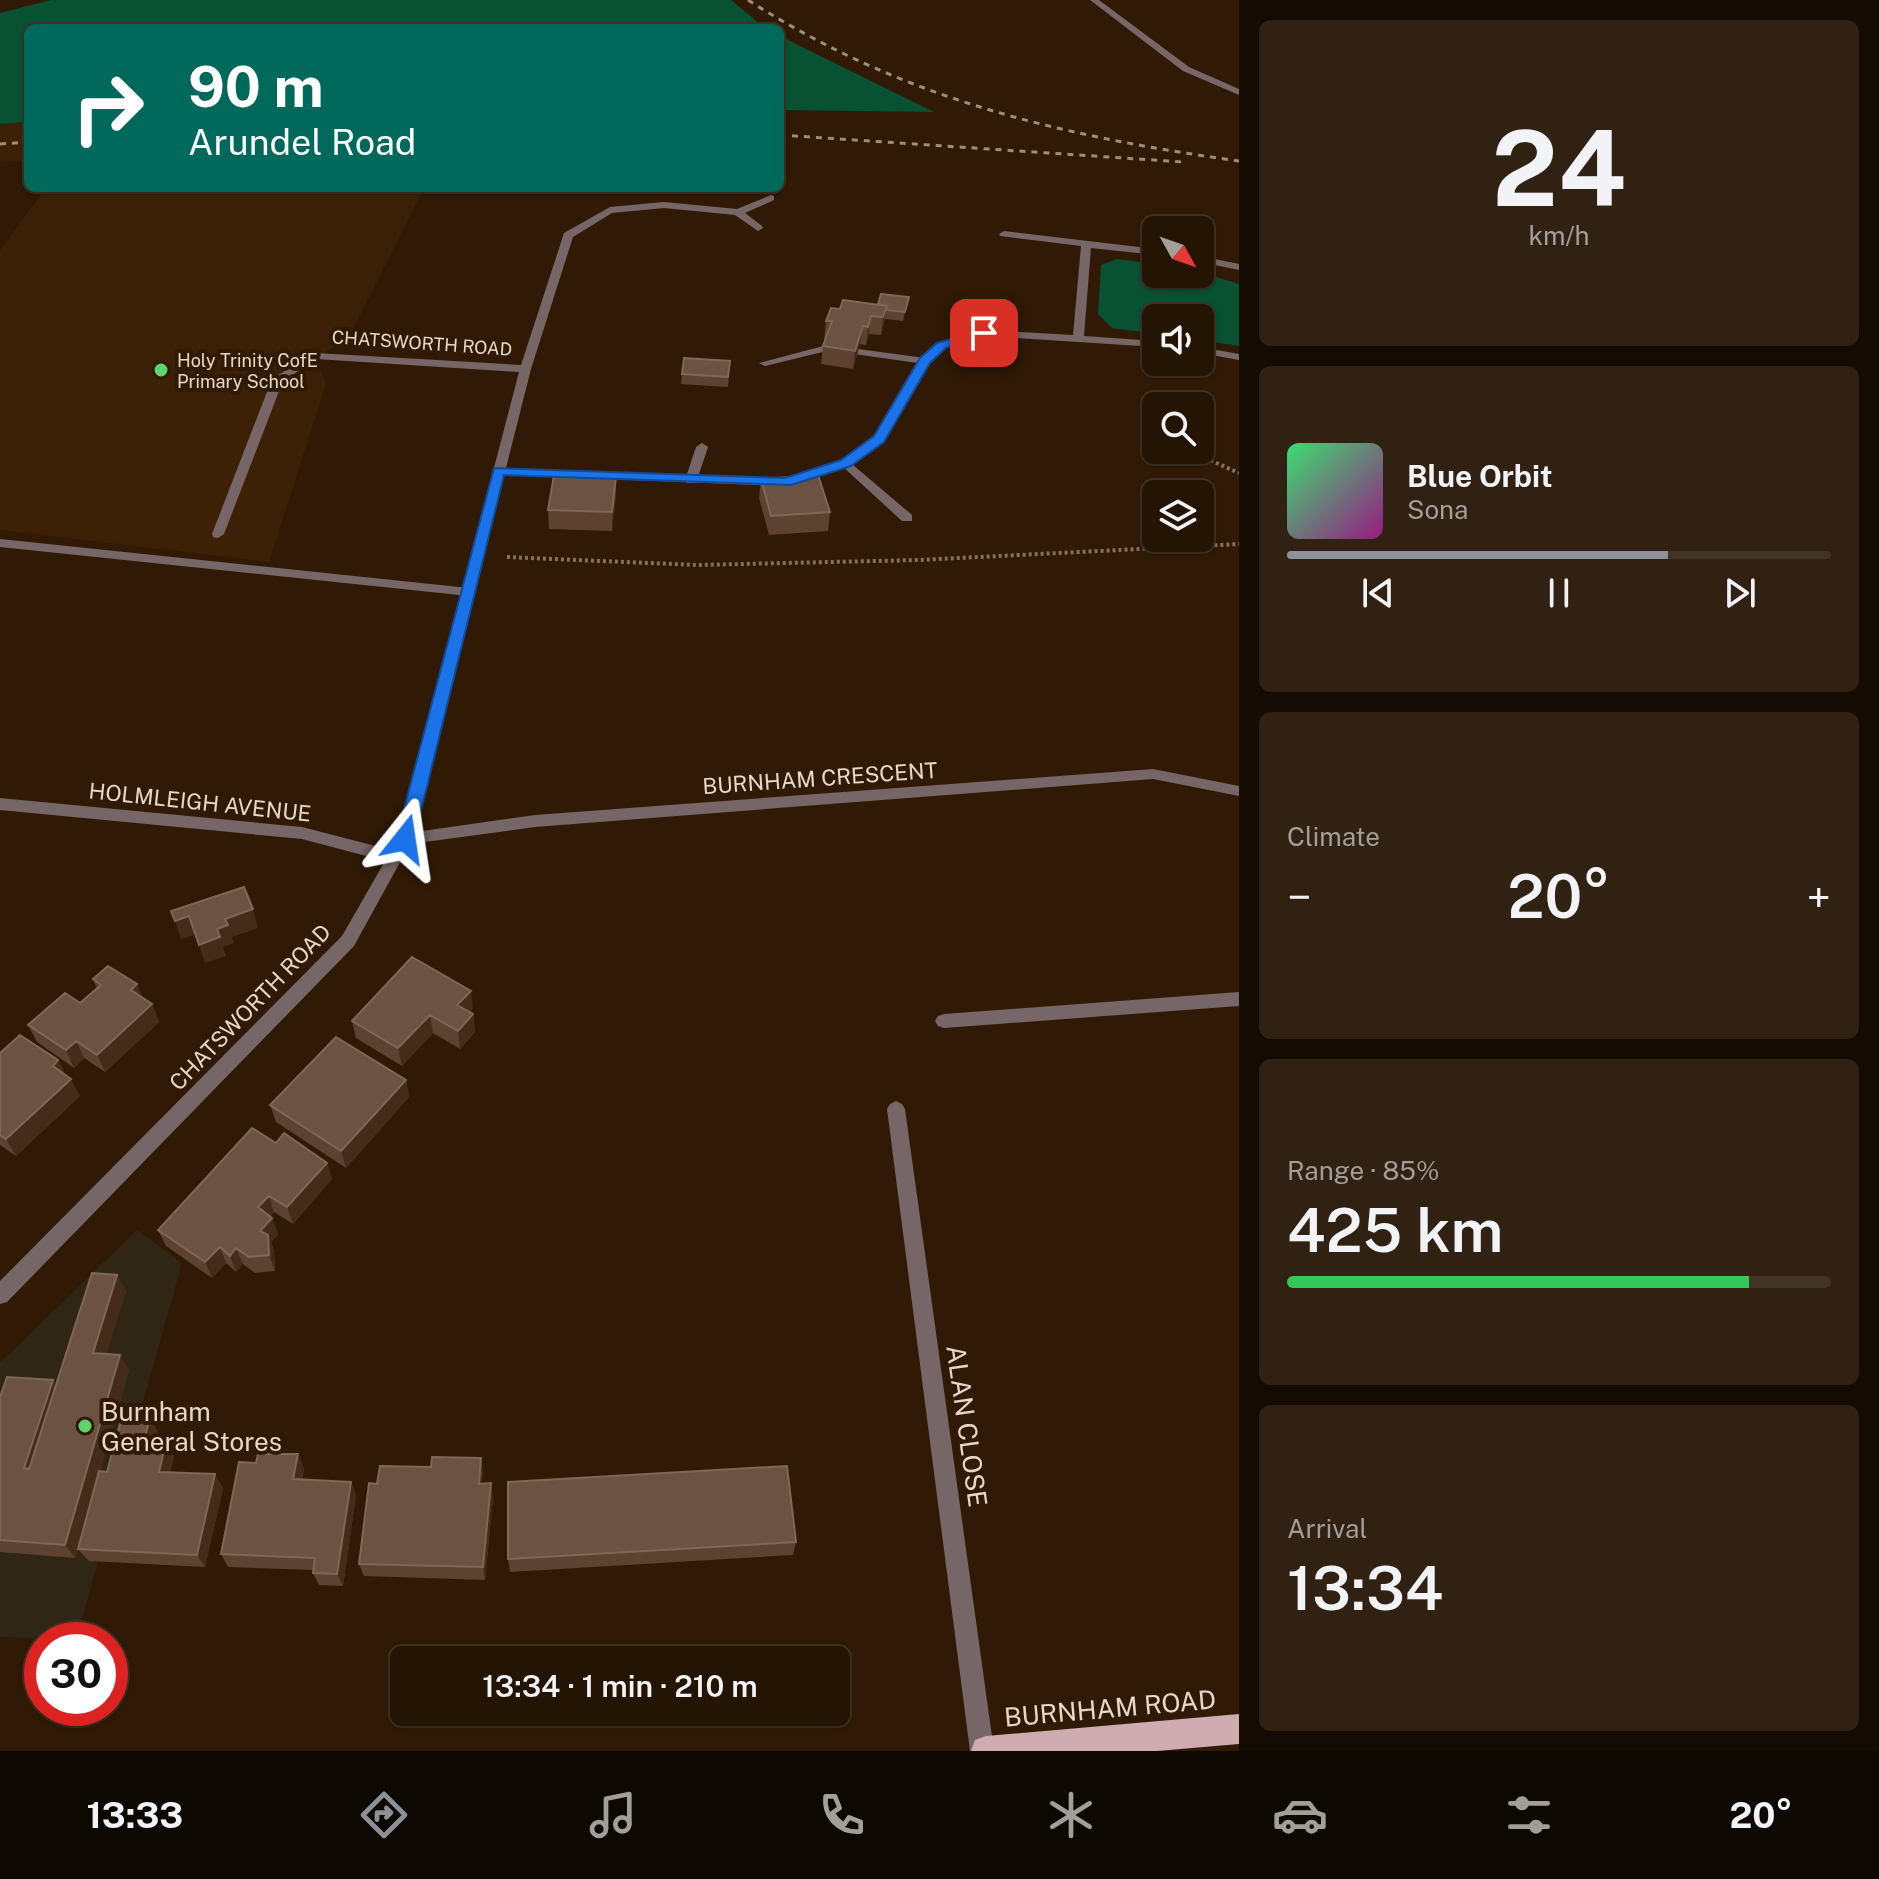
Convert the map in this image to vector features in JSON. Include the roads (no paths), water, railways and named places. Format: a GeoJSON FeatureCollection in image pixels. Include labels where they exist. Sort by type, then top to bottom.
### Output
{"type":"FeatureCollection","features":[{"type":"Feature","properties":{"kind":"main road","name":"BURNHAM ROAD"},"geometry":{"type":"LineString","coordinates":[[984,1751],[1239,1729]]}},
{"type":"Feature","properties":{"kind":"street"},"geometry":{"type":"LineString","coordinates":[[1094,0],[1186,69],[1239,92]]}},
{"type":"Feature","properties":{"kind":"street","name":"CHATSWORTH ROAD"},"geometry":{"type":"LineString","coordinates":[[0,1295],[348,941],[405,839],[525,369],[568,235],[610,210],[664,205],[738,212],[771,198]]}},
{"type":"Feature","properties":{"kind":"street"},"geometry":{"type":"LineString","coordinates":[[738,212],[758,228]]}},
{"type":"Feature","properties":{"kind":"street"},"geometry":{"type":"LineString","coordinates":[[1004,234],[1142,250]]}},
{"type":"Feature","properties":{"kind":"street"},"geometry":{"type":"LineString","coordinates":[[1078,337],[1086,244]]}},
{"type":"Feature","properties":{"kind":"street"},"geometry":{"type":"LineString","coordinates":[[1214,262],[1239,267]]}},
{"type":"Feature","properties":{"kind":"street"},"geometry":{"type":"LineString","coordinates":[[499,471],[786,482],[846,463],[879,439],[925,361],[942,345],[984,333],[1142,343]]}},
{"type":"Feature","properties":{"kind":"street"},"geometry":{"type":"LineString","coordinates":[[765,363],[827,348]]}},
{"type":"Feature","properties":{"kind":"street"},"geometry":{"type":"LineString","coordinates":[[858,352],[925,361]]}},
{"type":"Feature","properties":{"kind":"street"},"geometry":{"type":"LineString","coordinates":[[1214,353],[1239,357]]}},
{"type":"Feature","properties":{"kind":"street","name":"CHATSWORTH ROAD"},"geometry":{"type":"LineString","coordinates":[[218,534],[278,379],[316,356],[525,369]]}},
{"type":"Feature","properties":{"kind":"street"},"geometry":{"type":"LineString","coordinates":[[691,480],[702,447]]}},
{"type":"Feature","properties":{"kind":"street"},"geometry":{"type":"LineString","coordinates":[[846,463],[907,518]]}},
{"type":"Feature","properties":{"kind":"street"},"geometry":{"type":"LineString","coordinates":[[0,543],[469,592]]}},
{"type":"Feature","properties":{"kind":"street","name":"BURNHAM CRESCENT"},"geometry":{"type":"LineString","coordinates":[[405,839],[535,821],[1153,774],[1239,791]]}},
{"type":"Feature","properties":{"kind":"street","name":"HOLMLEIGH AVENUE"},"geometry":{"type":"LineString","coordinates":[[0,804],[302,833],[393,857]]}},
{"type":"Feature","properties":{"kind":"street"},"geometry":{"type":"LineString","coordinates":[[944,1021],[1239,999]]}},
{"type":"Feature","properties":{"kind":"street","name":"ALAN CLOSE"},"geometry":{"type":"LineString","coordinates":[[896,1109],[984,1751]]}},
{"type":"Feature","properties":{"kind":"railway"},"geometry":{"type":"LineString","coordinates":[[748,0],[806,34],[865,63],[924,88],[984,108],[1108,139],[1239,161]]}},
{"type":"Feature","properties":{"kind":"railway"},"geometry":{"type":"LineString","coordinates":[[784,135],[1183,162]]}},
{"type":"Feature","properties":{"kind":"railway"},"geometry":{"type":"LineString","coordinates":[[0,144],[24,142]]}},
{"type":"Feature","properties":{"kind":"place","name":"Holy Trinity CofE Primary School"},"geometry":{"type":"Point","coordinates":[161,370]}},
{"type":"Feature","properties":{"kind":"place","name":"Burnham General Stores"},"geometry":{"type":"Point","coordinates":[85,1426]}}]}
